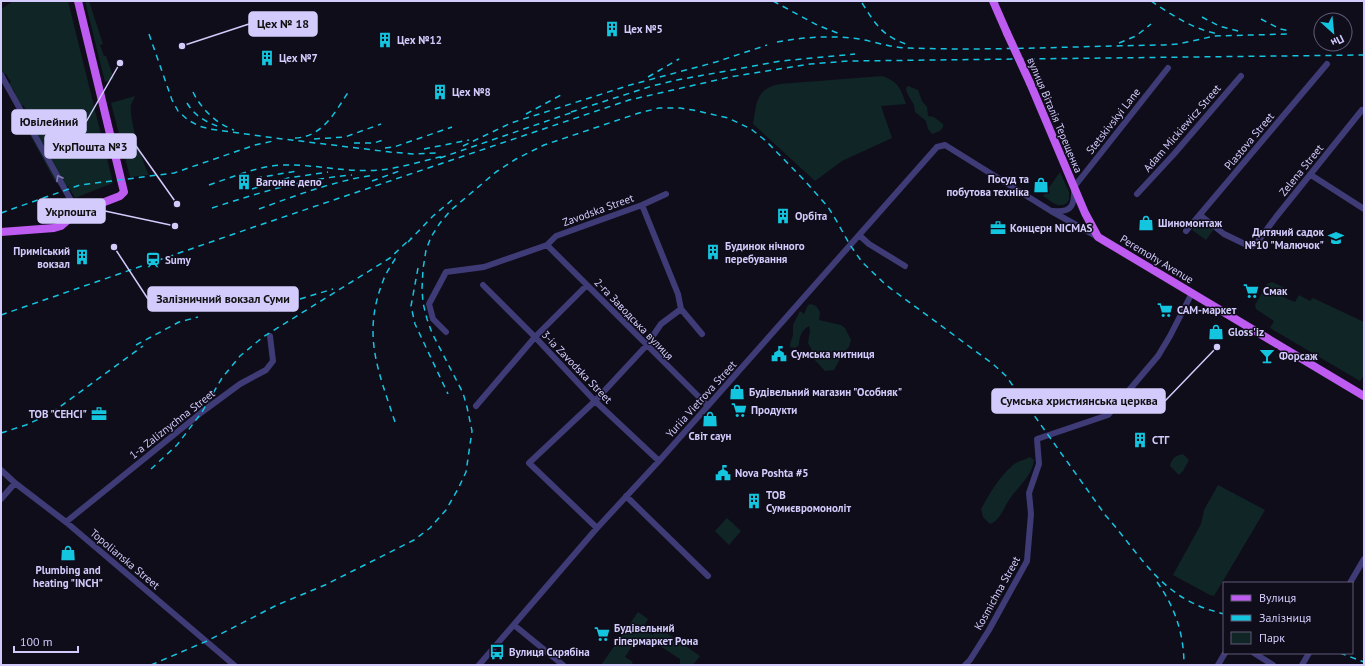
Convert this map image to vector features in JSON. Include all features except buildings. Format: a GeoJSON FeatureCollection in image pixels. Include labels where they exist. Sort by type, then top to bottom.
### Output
{"type":"FeatureCollection","features":[{"type":"Feature","properties":{"kind":"main road"},"geometry":{"type":"LineString","coordinates":[[1,232],[54,228],[61,226],[76,213],[120,196],[124,192],[78,1]]}},
{"type":"Feature","properties":{"kind":"main road","name":"вулиця Віталія Терещенка"},"geometry":{"type":"LineString","coordinates":[[993,1],[1030,83],[1085,213],[1098,237]]}},
{"type":"Feature","properties":{"kind":"main road","name":"Peremohy Avenue"},"geometry":{"type":"LineString","coordinates":[[1098,237],[1364,396]]}},
{"type":"Feature","properties":{"kind":"street","name":"Plastova Street"},"geometry":{"type":"LineString","coordinates":[[1186,231],[1326,64]]}},
{"type":"Feature","properties":{"kind":"street","name":"Stetskivskyi Lane"},"geometry":{"type":"LineString","coordinates":[[1074,188],[1168,68]]}},
{"type":"Feature","properties":{"kind":"street"},"geometry":{"type":"LineString","coordinates":[[1,75],[73,204],[76,213]]}},
{"type":"Feature","properties":{"kind":"street","name":"Adam Mickiewicz Street"},"geometry":{"type":"LineString","coordinates":[[1137,194],[1242,76]]}},
{"type":"Feature","properties":{"kind":"street","name":"Zelena Street"},"geometry":{"type":"LineString","coordinates":[[1200,215],[1224,234],[1251,247],[1256,244],[1276,216],[1311,175],[1362,110]]}},
{"type":"Feature","properties":{"kind":"street","name":"Peremohy Avenue"},"geometry":{"type":"LineString","coordinates":[[937,147],[945,145],[1051,211],[1098,237]]}},
{"type":"Feature","properties":{"kind":"street","name":"Yuriia Vietrova Street"},"geometry":{"type":"LineString","coordinates":[[479,665],[597,528],[659,461],[937,147]]}},
{"type":"Feature","properties":{"kind":"street"},"geometry":{"type":"LineString","coordinates":[[1311,175],[1361,208],[1364,200]]}},
{"type":"Feature","properties":{"kind":"street"},"geometry":{"type":"LineString","coordinates":[[1051,211],[1064,211],[1074,204],[1074,188]]}},
{"type":"Feature","properties":{"kind":"street","name":"Zavodska Street"},"geometry":{"type":"LineString","coordinates":[[446,332],[433,319],[429,304],[446,272],[484,267],[547,245],[556,236],[642,205],[666,194]]}},
{"type":"Feature","properties":{"kind":"street"},"geometry":{"type":"LineString","coordinates":[[642,205],[678,294],[681,309],[702,334]]}},
{"type":"Feature","properties":{"kind":"street"},"geometry":{"type":"LineString","coordinates":[[859,235],[869,244],[905,266]]}},
{"type":"Feature","properties":{"kind":"street","name":"2-га Заводська вулиця"},"geometry":{"type":"LineString","coordinates":[[547,245],[646,346],[708,406]]}},
{"type":"Feature","properties":{"kind":"street","name":"3-ia Zavodska Street"},"geometry":{"type":"LineString","coordinates":[[483,285],[535,337],[595,401],[659,461]]}},
{"type":"Feature","properties":{"kind":"street"},"geometry":{"type":"LineString","coordinates":[[476,406],[535,337],[587,285]]}},
{"type":"Feature","properties":{"kind":"street","name":"Kosmichna Street"},"geometry":{"type":"LineString","coordinates":[[965,665],[970,660],[989,630],[1027,560],[1031,514],[1029,493],[1038,464],[1037,439],[1108,415],[1158,356],[1192,293]]}},
{"type":"Feature","properties":{"kind":"street"},"geometry":{"type":"LineString","coordinates":[[597,528],[529,463],[595,401],[646,346],[662,324],[681,309]]}},
{"type":"Feature","properties":{"kind":"street","name":"1-a Zaliznychna Street"},"geometry":{"type":"LineString","coordinates":[[66,522],[202,412],[240,384],[266,370],[273,361],[270,336]]}},
{"type":"Feature","properties":{"kind":"street","name":"Topolianska Street"},"geometry":{"type":"LineString","coordinates":[[1,470],[15,483],[66,522],[234,665]]}},
{"type":"Feature","properties":{"kind":"street"},"geometry":{"type":"LineString","coordinates":[[1,499],[15,483]]}},
{"type":"Feature","properties":{"kind":"street"},"geometry":{"type":"LineString","coordinates":[[626,496],[708,576]]}},
{"type":"Feature","properties":{"kind":"street"},"geometry":{"type":"LineString","coordinates":[[1351,582],[1364,559]]}},
{"type":"Feature","properties":{"kind":"street"},"geometry":{"type":"LineString","coordinates":[[514,625],[563,665]]}},
{"type":"Feature","properties":{"kind":"street"},"geometry":{"type":"LineString","coordinates":[[1218,665],[1224,654]]}},
{"type":"Feature","properties":{"kind":"street"},"geometry":{"type":"LineString","coordinates":[[1256,654],[1273,665]]}},
{"type":"Feature","properties":{"kind":"street"},"geometry":{"type":"LineString","coordinates":[[1302,665],[1308,654]]}},
{"type":"Feature","properties":{"kind":"green space"},"geometry":{"type":"Polygon","coordinates":[[[13,1],[68,1],[113,183],[75,198],[68,186],[61,187],[55,181],[30,135],[30,131],[32,129],[37,130],[23,105],[20,106],[15,97],[15,92],[8,85],[11,82],[6,74],[1,75],[1,6],[3,8],[13,1]]]}},
{"type":"Feature","properties":{"kind":"green space"},"geometry":{"type":"Polygon","coordinates":[[[85,1],[89,1],[103,44],[100,45],[104,56],[106,56],[114,79],[105,82],[85,1]]]}},
{"type":"Feature","properties":{"kind":"green space"},"geometry":{"type":"Polygon","coordinates":[[[882,76],[892,80],[898,86],[906,104],[881,106],[892,138],[842,161],[815,181],[753,124],[759,98],[766,89],[772,86],[780,84],[882,76]]]}},
{"type":"Feature","properties":{"kind":"green space"},"geometry":{"type":"Polygon","coordinates":[[[908,86],[918,90],[922,101],[927,107],[928,116],[934,117],[943,124],[940,131],[932,134],[928,129],[926,121],[915,112],[914,105],[907,93],[906,88],[908,86]]]}},
{"type":"Feature","properties":{"kind":"green space"},"geometry":{"type":"Polygon","coordinates":[[[135,96],[131,105],[132,120],[140,151],[149,175],[130,177],[111,103],[135,96]]]}},
{"type":"Feature","properties":{"kind":"green space"},"geometry":{"type":"Polygon","coordinates":[[[1060,172],[1069,192],[1069,200],[1064,205],[1055,204],[1043,196],[1060,172]]]}},
{"type":"Feature","properties":{"kind":"green space"},"geometry":{"type":"Polygon","coordinates":[[[1201,220],[1214,229],[1206,240],[1192,230],[1201,220]]]}},
{"type":"Feature","properties":{"kind":"green space"},"geometry":{"type":"Polygon","coordinates":[[[1272,282],[1287,289],[1283,297],[1295,302],[1299,295],[1310,301],[1313,298],[1364,322],[1364,375],[1360,381],[1270,328],[1274,321],[1256,309],[1255,305],[1267,284],[1272,282]]]}},
{"type":"Feature","properties":{"kind":"green space"},"geometry":{"type":"Polygon","coordinates":[[[811,304],[816,306],[820,312],[819,320],[841,325],[845,328],[851,340],[849,347],[844,352],[834,370],[825,371],[812,357],[813,352],[808,343],[810,331],[809,326],[801,334],[799,345],[795,348],[790,347],[793,335],[793,325],[800,311],[804,314],[808,305],[811,304]]]}},
{"type":"Feature","properties":{"kind":"green space"},"geometry":{"type":"Polygon","coordinates":[[[1183,454],[1189,460],[1179,475],[1170,466],[1174,458],[1183,454]]]}},
{"type":"Feature","properties":{"kind":"green space"},"geometry":{"type":"Polygon","coordinates":[[[1030,457],[1034,460],[1031,471],[1011,497],[997,520],[990,524],[983,517],[981,509],[988,497],[999,480],[1013,465],[1030,457]]]}},
{"type":"Feature","properties":{"kind":"green space"},"geometry":{"type":"Polygon","coordinates":[[[1218,485],[1265,510],[1214,596],[1173,575],[1201,524],[1204,510],[1218,485]]]}},
{"type":"Feature","properties":{"kind":"green space"},"geometry":{"type":"Polygon","coordinates":[[[727,518],[741,531],[729,545],[715,531],[727,518]]]}},
{"type":"Feature","properties":{"kind":"green space"},"geometry":{"type":"Polygon","coordinates":[[[638,612],[648,619],[643,628],[653,635],[658,627],[700,656],[693,665],[680,665],[680,659],[649,639],[634,643],[625,657],[633,662],[631,665],[601,665],[638,612]]]}},
{"type":"Feature","properties":{"kind":"railway"},"geometry":{"type":"LineString","coordinates":[[773,1],[817,25],[840,34]]}},
{"type":"Feature","properties":{"kind":"railway"},"geometry":{"type":"LineString","coordinates":[[1151,1],[1175,17],[1201,29],[1219,34]]}},
{"type":"Feature","properties":{"kind":"railway"},"geometry":{"type":"LineString","coordinates":[[862,3],[876,24],[886,34],[909,45]]}},
{"type":"Feature","properties":{"kind":"railway"},"geometry":{"type":"LineString","coordinates":[[1202,17],[1219,26],[1242,32]]}},
{"type":"Feature","properties":{"kind":"railway"},"geometry":{"type":"LineString","coordinates":[[1261,19],[1280,29],[1290,31]]}},
{"type":"Feature","properties":{"kind":"railway"},"geometry":{"type":"LineString","coordinates":[[1119,43],[1136,36],[1151,24]]}},
{"type":"Feature","properties":{"kind":"railway"},"geometry":{"type":"LineString","coordinates":[[149,34],[172,100],[178,111],[188,120],[199,126],[210,129],[267,137],[390,152],[413,154],[438,153]]}},
{"type":"Feature","properties":{"kind":"railway"},"geometry":{"type":"LineString","coordinates":[[777,42],[808,38],[839,37],[859,39],[903,48],[1005,49],[1164,45],[1178,44],[1215,36],[1289,34]]}},
{"type":"Feature","properties":{"kind":"railway"},"geometry":{"type":"LineString","coordinates":[[463,146],[511,123],[630,85],[716,62],[767,45]]}},
{"type":"Feature","properties":{"kind":"railway"},"geometry":{"type":"LineString","coordinates":[[571,112],[652,86],[677,80],[781,61],[855,54]]}},
{"type":"Feature","properties":{"kind":"railway"},"geometry":{"type":"LineString","coordinates":[[1,315],[251,228],[629,100],[730,77],[810,64],[849,61],[1364,55]]}},
{"type":"Feature","properties":{"kind":"railway"},"geometry":{"type":"LineString","coordinates":[[648,77],[679,59]]}},
{"type":"Feature","properties":{"kind":"railway"},"geometry":{"type":"LineString","coordinates":[[295,138],[305,137],[321,128],[333,115],[349,91]]}},
{"type":"Feature","properties":{"kind":"railway"},"geometry":{"type":"LineString","coordinates":[[193,92],[200,104],[210,115],[222,124],[234,130]]}},
{"type":"Feature","properties":{"kind":"railway"},"geometry":{"type":"LineString","coordinates":[[526,114],[561,95]]}},
{"type":"Feature","properties":{"kind":"railway"},"geometry":{"type":"LineString","coordinates":[[187,103],[200,117],[217,126]]}},
{"type":"Feature","properties":{"kind":"railway"},"geometry":{"type":"LineString","coordinates":[[151,665],[207,641],[277,605],[325,585],[414,540],[430,528],[446,510],[466,472],[472,431],[463,393],[432,333],[423,303],[423,269],[426,250],[431,237],[451,210],[496,172],[516,159],[544,145],[639,113],[659,108],[680,108],[728,118],[751,129],[766,141],[828,207],[850,245],[862,262],[886,285],[993,364],[1006,376],[1106,516],[1146,565],[1168,587],[1181,596],[1202,607],[1223,614]]}},
{"type":"Feature","properties":{"kind":"railway"},"geometry":{"type":"LineString","coordinates":[[440,158],[576,111]]}},
{"type":"Feature","properties":{"kind":"railway"},"geometry":{"type":"LineString","coordinates":[[314,139],[345,137],[381,124]]}},
{"type":"Feature","properties":{"kind":"railway"},"geometry":{"type":"LineString","coordinates":[[385,148],[394,147],[452,127]]}},
{"type":"Feature","properties":{"kind":"railway"},"geometry":{"type":"LineString","coordinates":[[354,143],[374,143],[386,139]]}},
{"type":"Feature","properties":{"kind":"railway"},"geometry":{"type":"LineString","coordinates":[[424,149],[469,140]]}},
{"type":"Feature","properties":{"kind":"railway"},"geometry":{"type":"LineString","coordinates":[[1,213],[80,185],[174,173],[255,145],[273,141]]}},
{"type":"Feature","properties":{"kind":"railway"},"geometry":{"type":"LineString","coordinates":[[209,185],[264,167],[295,165],[368,171],[396,168],[445,156]]}},
{"type":"Feature","properties":{"kind":"railway"},"geometry":{"type":"LineString","coordinates":[[372,181],[402,170]]}},
{"type":"Feature","properties":{"kind":"railway"},"geometry":{"type":"LineString","coordinates":[[256,178],[297,171]]}},
{"type":"Feature","properties":{"kind":"railway"},"geometry":{"type":"LineString","coordinates":[[252,189],[288,178],[328,172]]}},
{"type":"Feature","properties":{"kind":"railway"},"geometry":{"type":"LineString","coordinates":[[212,208],[298,183],[352,175]]}},
{"type":"Feature","properties":{"kind":"railway"},"geometry":{"type":"LineString","coordinates":[[259,209],[330,185],[374,175]]}},
{"type":"Feature","properties":{"kind":"railway"},"geometry":{"type":"LineString","coordinates":[[408,242],[433,216],[452,200]]}},
{"type":"Feature","properties":{"kind":"railway"},"geometry":{"type":"LineString","coordinates":[[151,469],[177,445],[202,412],[222,378],[240,356],[263,337],[390,258],[411,238]]}},
{"type":"Feature","properties":{"kind":"railway"},"geometry":{"type":"LineString","coordinates":[[395,422],[378,369],[373,336],[377,300],[384,278],[398,254]]}},
{"type":"Feature","properties":{"kind":"railway"},"geometry":{"type":"LineString","coordinates":[[418,268],[411,306],[415,324],[448,394]]}},
{"type":"Feature","properties":{"kind":"railway"},"geometry":{"type":"LineString","coordinates":[[300,299],[333,289]]}},
{"type":"Feature","properties":{"kind":"railway"},"geometry":{"type":"LineString","coordinates":[[136,345],[179,322],[198,317]]}},
{"type":"Feature","properties":{"kind":"railway"},"geometry":{"type":"LineString","coordinates":[[1,433],[26,425],[50,414],[143,346]]}},
{"type":"Feature","properties":{"kind":"railway"},"geometry":{"type":"LineString","coordinates":[[1157,582],[1169,601],[1177,621],[1184,654],[1184,665]]}},
{"type":"Feature","properties":{"kind":"railway"},"geometry":{"type":"LineString","coordinates":[[1343,654],[1364,662]]}},
{"type":"Feature","properties":{"kind":"place","name":"Цех №5"},"geometry":{"type":"Point","coordinates":[612,29]}},
{"type":"Feature","properties":{"kind":"place","name":"Цех №12"},"geometry":{"type":"Point","coordinates":[385,40]}},
{"type":"Feature","properties":{"kind":"place","name":"Цех № 18"},"geometry":{"type":"Point","coordinates":[182,46]}},
{"type":"Feature","properties":{"kind":"place","name":"Цех №7"},"geometry":{"type":"Point","coordinates":[267,58]}},
{"type":"Feature","properties":{"kind":"place","name":"Ювілейний"},"geometry":{"type":"Point","coordinates":[120,63]}},
{"type":"Feature","properties":{"kind":"place","name":"Цех №8"},"geometry":{"type":"Point","coordinates":[440,92]}},
{"type":"Feature","properties":{"kind":"place","name":"Вагонне депо"},"geometry":{"type":"Point","coordinates":[244,182]}},
{"type":"Feature","properties":{"kind":"place","name":"Посуд та побутова техніка"},"geometry":{"type":"Point","coordinates":[1041,185]}},
{"type":"Feature","properties":{"kind":"place","name":"УкрПошта №3"},"geometry":{"type":"Point","coordinates":[177,204]}},
{"type":"Feature","properties":{"kind":"place","name":"Орбіта"},"geometry":{"type":"Point","coordinates":[783,216]}},
{"type":"Feature","properties":{"kind":"place","name":"Шиномонтаж"},"geometry":{"type":"Point","coordinates":[1146,223]}},
{"type":"Feature","properties":{"kind":"place","name":"Укрпошта"},"geometry":{"type":"Point","coordinates":[175,226]}},
{"type":"Feature","properties":{"kind":"place","name":"Концерн NICMAS"},"geometry":{"type":"Point","coordinates":[998,228]}},
{"type":"Feature","properties":{"kind":"place","name":"Дитячий садок №10 \"Малючок\""},"geometry":{"type":"Point","coordinates":[1336,238]}},
{"type":"Feature","properties":{"kind":"place","name":"Залізничний вокзал Суми"},"geometry":{"type":"Point","coordinates":[114,247]}},
{"type":"Feature","properties":{"kind":"place","name":"Будинок нічного перебування"},"geometry":{"type":"Point","coordinates":[713,252]}},
{"type":"Feature","properties":{"kind":"place","name":"Приміський вокзал"},"geometry":{"type":"Point","coordinates":[82,257]}},
{"type":"Feature","properties":{"kind":"place","name":"Sumy"},"geometry":{"type":"Point","coordinates":[153,260]}},
{"type":"Feature","properties":{"kind":"place","name":"Смак"},"geometry":{"type":"Point","coordinates":[1251,291]}},
{"type":"Feature","properties":{"kind":"place","name":"САМ-маркет"},"geometry":{"type":"Point","coordinates":[1165,310]}},
{"type":"Feature","properties":{"kind":"place","name":"Gloss'iz"},"geometry":{"type":"Point","coordinates":[1216,332]}},
{"type":"Feature","properties":{"kind":"place","name":"Сумська християнська церква"},"geometry":{"type":"Point","coordinates":[1217,347]}},
{"type":"Feature","properties":{"kind":"place","name":"Сумська митниця"},"geometry":{"type":"Point","coordinates":[779,354]}},
{"type":"Feature","properties":{"kind":"place","name":"Форсаж"},"geometry":{"type":"Point","coordinates":[1267,356]}},
{"type":"Feature","properties":{"kind":"place","name":"Будівельний магазин \"Особняк\""},"geometry":{"type":"Point","coordinates":[737,392]}},
{"type":"Feature","properties":{"kind":"place","name":"Продукти"},"geometry":{"type":"Point","coordinates":[739,410]}},
{"type":"Feature","properties":{"kind":"place","name":"ТОВ \"СЕНСІ\""},"geometry":{"type":"Point","coordinates":[99,414]}},
{"type":"Feature","properties":{"kind":"place","name":"Світ саун"},"geometry":{"type":"Point","coordinates":[710,419]}},
{"type":"Feature","properties":{"kind":"place","name":"СТГ"},"geometry":{"type":"Point","coordinates":[1140,440]}},
{"type":"Feature","properties":{"kind":"place","name":"Nova Poshta #5"},"geometry":{"type":"Point","coordinates":[723,473]}},
{"type":"Feature","properties":{"kind":"place","name":"ТОВ Сумиєвромоноліт"},"geometry":{"type":"Point","coordinates":[754,501]}},
{"type":"Feature","properties":{"kind":"place","name":"Plumbing and heating \"INCH\""},"geometry":{"type":"Point","coordinates":[68,553]}},
{"type":"Feature","properties":{"kind":"place","name":"Будівельний гіпермаркет Рона"},"geometry":{"type":"Point","coordinates":[602,634]}},
{"type":"Feature","properties":{"kind":"place","name":"Вулиця Скрябіна"},"geometry":{"type":"Point","coordinates":[497,652]}}]}
